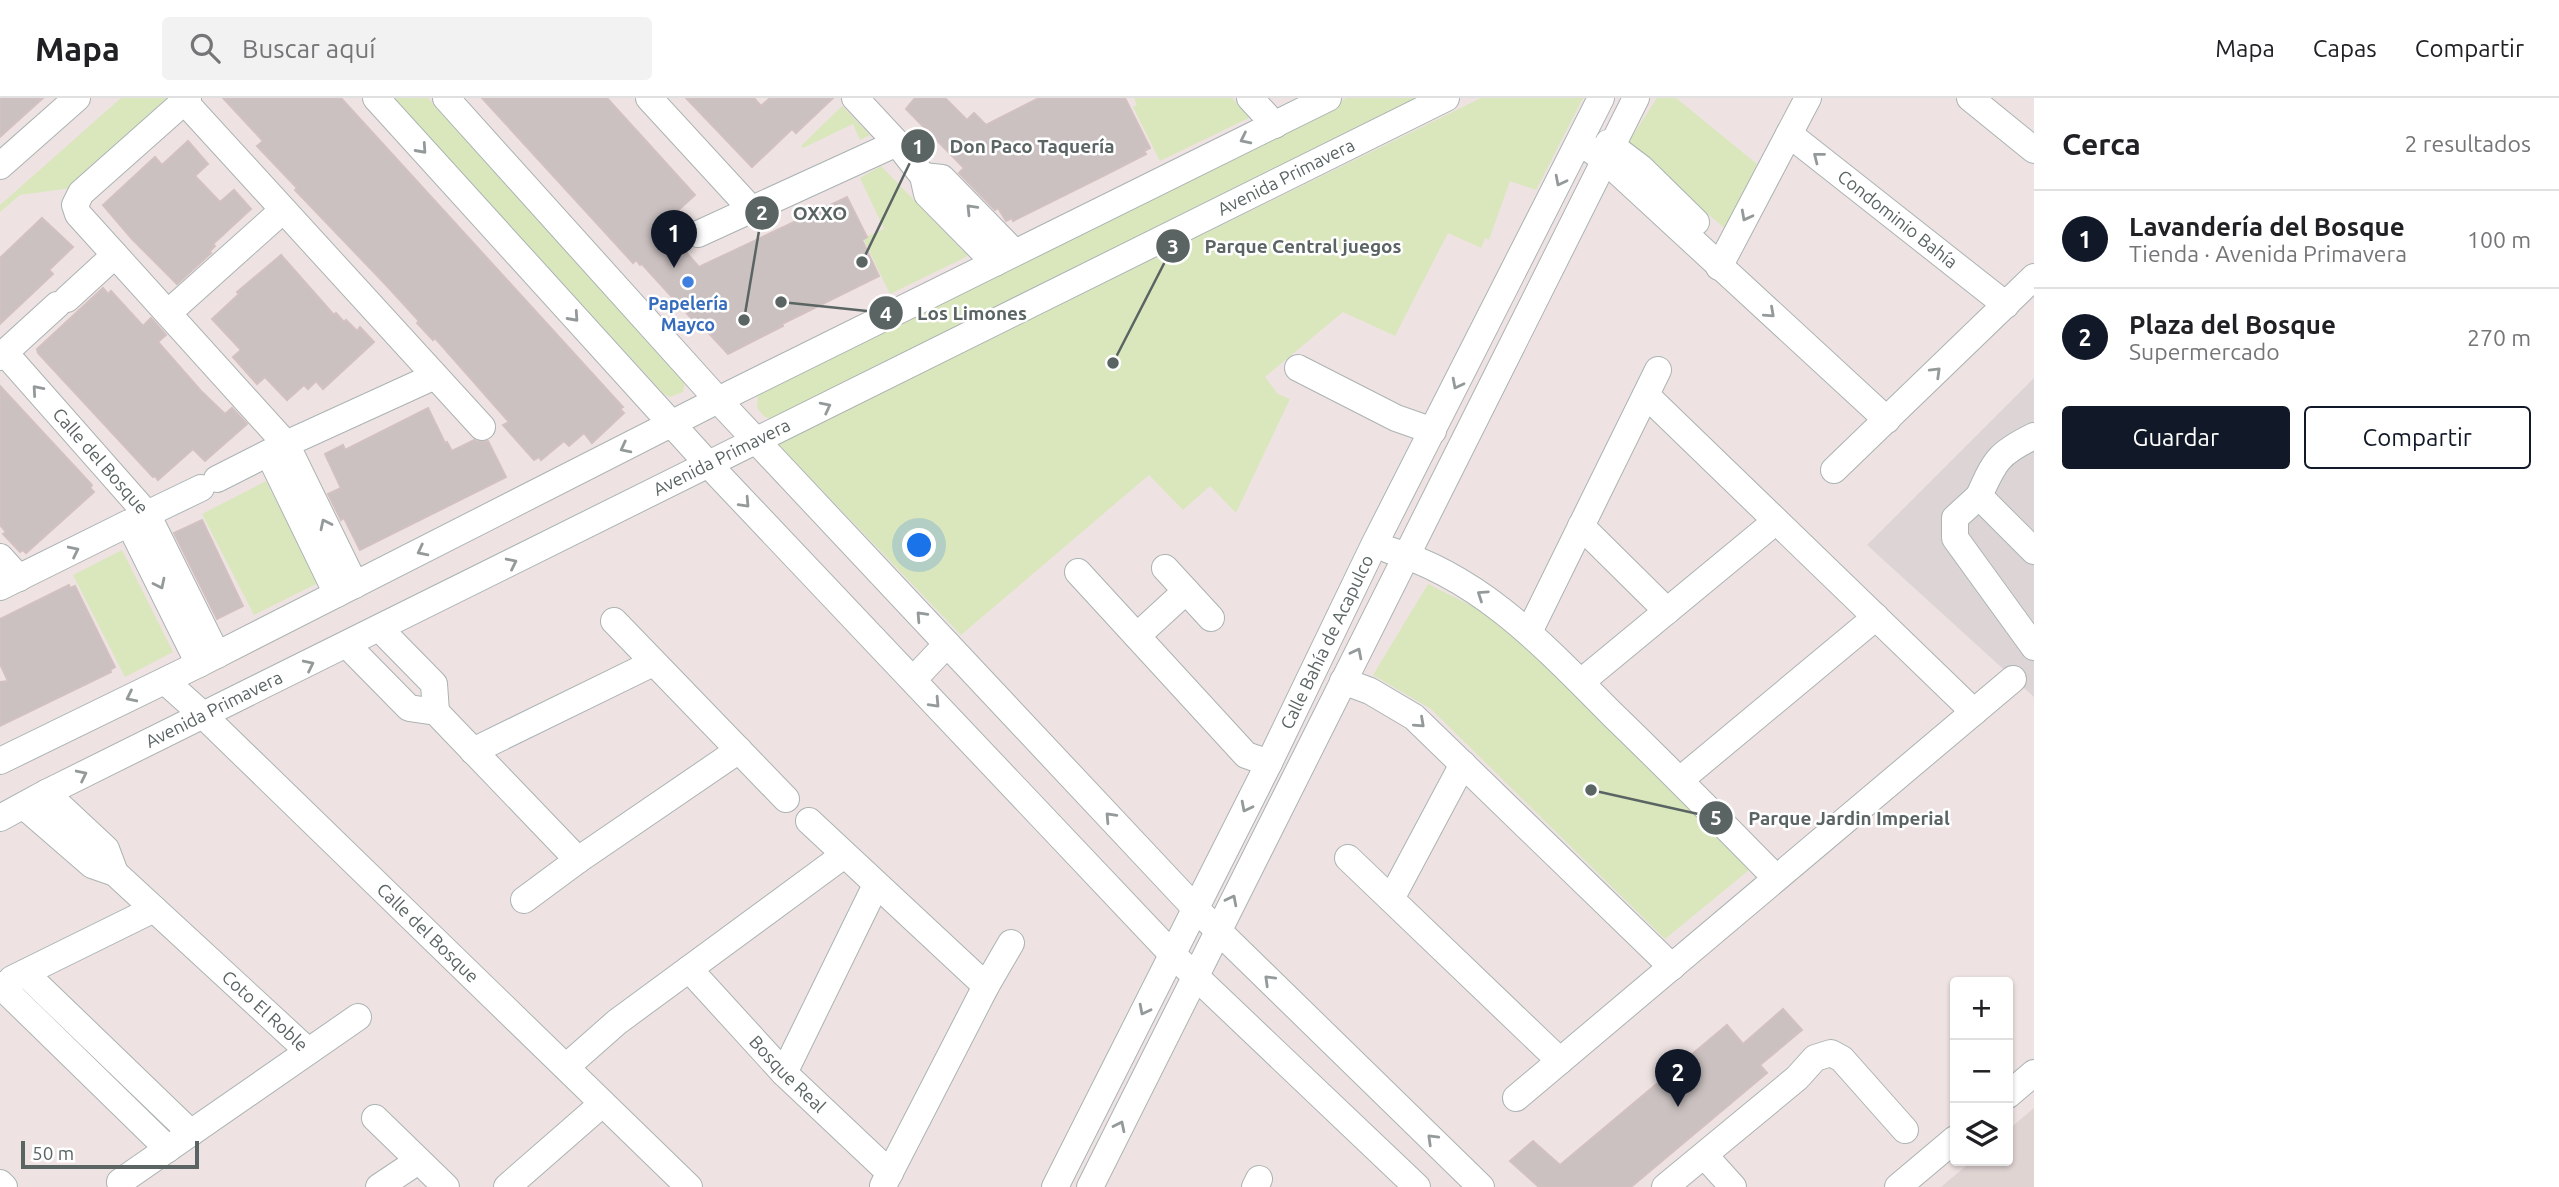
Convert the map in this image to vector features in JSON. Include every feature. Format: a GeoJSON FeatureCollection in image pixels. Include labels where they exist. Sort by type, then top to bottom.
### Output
{"type":"FeatureCollection","features":[{"type":"Feature","properties":{"kind":"street"},"geometry":{"type":"LineString","coordinates":[[0,166],[77,98]]}},
{"type":"Feature","properties":{"kind":"street"},"geometry":{"type":"LineString","coordinates":[[376,98],[709,465],[1172,954],[1417,1187]]}},
{"type":"Feature","properties":{"kind":"street"},"geometry":{"type":"LineString","coordinates":[[446,98],[756,442],[1195,908],[1480,1187]]}},
{"type":"Feature","properties":{"kind":"street"},"geometry":{"type":"LineString","coordinates":[[649,98],[752,210]]}},
{"type":"Feature","properties":{"kind":"street"},"geometry":{"type":"LineString","coordinates":[[855,98],[923,176],[942,178],[1004,258]]}},
{"type":"Feature","properties":{"kind":"street"},"geometry":{"type":"LineString","coordinates":[[1250,98],[1283,112]]}},
{"type":"Feature","properties":{"kind":"street"},"geometry":{"type":"LineString","coordinates":[[0,761],[165,681],[1004,258],[1283,112],[1328,98]]}},
{"type":"Feature","properties":{"kind":"street","name":"Avenida Primavera"},"geometry":{"type":"LineString","coordinates":[[0,818],[1446,98]]}},
{"type":"Feature","properties":{"kind":"street","name":"Calle Bahía de Acapulco"},"geometry":{"type":"LineString","coordinates":[[1055,1187],[1269,763],[1374,545],[1601,98]]}},
{"type":"Feature","properties":{"kind":"street","name":"Calle Bahía de Acapulco"},"geometry":{"type":"LineString","coordinates":[[1090,1187],[1636,98]]}},
{"type":"Feature","properties":{"kind":"street"},"geometry":{"type":"LineString","coordinates":[[1719,267],[1808,98]]}},
{"type":"Feature","properties":{"kind":"street"},"geometry":{"type":"LineString","coordinates":[[1970,98],[2034,150]]}},
{"type":"Feature","properties":{"kind":"street"},"geometry":{"type":"LineString","coordinates":[[346,589],[277,449],[168,313],[78,214],[75,205],[81,193],[186,100],[482,427]]}},
{"type":"Feature","properties":{"kind":"street","name":"Condominio Bahía"},"geometry":{"type":"LineString","coordinates":[[1789,134],[2006,305]]}},
{"type":"Feature","properties":{"kind":"street"},"geometry":{"type":"LineString","coordinates":[[1583,135],[1608,153],[1719,267],[1887,420]]}},
{"type":"Feature","properties":{"kind":"street"},"geometry":{"type":"LineString","coordinates":[[698,234],[897,143]]}},
{"type":"Feature","properties":{"kind":"street"},"geometry":{"type":"LineString","coordinates":[[168,313],[283,210]]}},
{"type":"Feature","properties":{"kind":"street"},"geometry":{"type":"LineString","coordinates":[[2,355],[115,255]]}},
{"type":"Feature","properties":{"kind":"street"},"geometry":{"type":"LineString","coordinates":[[1835,470],[2034,278]]}},
{"type":"Feature","properties":{"kind":"street"},"geometry":{"type":"LineString","coordinates":[[1508,284],[1536,296]]}},
{"type":"Feature","properties":{"kind":"street","name":"Calle del Bosque"},"geometry":{"type":"LineString","coordinates":[[2,355],[138,519],[208,659]]}},
{"type":"Feature","properties":{"kind":"street"},"geometry":{"type":"LineString","coordinates":[[1298,368],[1396,418],[1433,430]]}},
{"type":"Feature","properties":{"kind":"street"},"geometry":{"type":"LineString","coordinates":[[1529,632],[1658,370]]}},
{"type":"Feature","properties":{"kind":"street"},"geometry":{"type":"LineString","coordinates":[[0,557],[9,583],[277,449],[435,376]]}},
{"type":"Feature","properties":{"kind":"street"},"geometry":{"type":"LineString","coordinates":[[1646,395],[1974,712]]}},
{"type":"Feature","properties":{"kind":"street"},"geometry":{"type":"LineString","coordinates":[[2034,436],[2005,450],[1979,496],[1955,518],[1955,538],[2034,646]]}},
{"type":"Feature","properties":{"kind":"street"},"geometry":{"type":"LineString","coordinates":[[1979,496],[2034,551]]}},
{"type":"Feature","properties":{"kind":"street"},"geometry":{"type":"LineString","coordinates":[[1581,682],[1776,520]]}},
{"type":"Feature","properties":{"kind":"street"},"geometry":{"type":"LineString","coordinates":[[1581,526],[1667,611]]}},
{"type":"Feature","properties":{"kind":"street"},"geometry":{"type":"LineString","coordinates":[[1374,545],[1406,555],[1448,574],[1483,594],[1529,632],[1776,878]]}},
{"type":"Feature","properties":{"kind":"street"},"geometry":{"type":"LineString","coordinates":[[1165,568],[1211,618]]}},
{"type":"Feature","properties":{"kind":"street"},"geometry":{"type":"LineString","coordinates":[[1078,572],[1246,755],[1269,763]]}},
{"type":"Feature","properties":{"kind":"street"},"geometry":{"type":"LineString","coordinates":[[1137,636],[1186,591]]}},
{"type":"Feature","properties":{"kind":"street"},"geometry":{"type":"LineString","coordinates":[[1680,780],[1876,617]]}},
{"type":"Feature","properties":{"kind":"street"},"geometry":{"type":"LineString","coordinates":[[614,621],[786,799]]}},
{"type":"Feature","properties":{"kind":"street"},"geometry":{"type":"LineString","coordinates":[[380,629],[434,684],[436,712]]}},
{"type":"Feature","properties":{"kind":"street"},"geometry":{"type":"LineString","coordinates":[[913,680],[947,644]]}},
{"type":"Feature","properties":{"kind":"street"},"geometry":{"type":"LineString","coordinates":[[347,645],[409,708],[436,712],[578,860]]}},
{"type":"Feature","properties":{"kind":"street"},"geometry":{"type":"LineString","coordinates":[[473,751],[653,663]]}},
{"type":"Feature","properties":{"kind":"street"},"geometry":{"type":"LineString","coordinates":[[1516,1098],[2012,679]]}},
{"type":"Feature","properties":{"kind":"street","name":"Calle del Bosque"},"geometry":{"type":"LineString","coordinates":[[165,681],[689,1187]]}},
{"type":"Feature","properties":{"kind":"street"},"geometry":{"type":"LineString","coordinates":[[1343,681],[1370,691],[1414,717],[1672,967]]}},
{"type":"Feature","properties":{"kind":"street"},"geometry":{"type":"LineString","coordinates":[[524,900],[738,750]]}},
{"type":"Feature","properties":{"kind":"street"},"geometry":{"type":"LineString","coordinates":[[1391,899],[1463,764]]}},
{"type":"Feature","properties":{"kind":"street","name":"Coto El Roble"},"geometry":{"type":"LineString","coordinates":[[35,800],[92,865],[115,873],[308,1051],[120,1182]]}},
{"type":"Feature","properties":{"kind":"street"},"geometry":{"type":"LineString","coordinates":[[809,821],[986,986]]}},
{"type":"Feature","properties":{"kind":"street"},"geometry":{"type":"LineString","coordinates":[[566,1067],[617,1022],[844,855]]}},
{"type":"Feature","properties":{"kind":"street"},"geometry":{"type":"LineString","coordinates":[[1348,858],[1560,1061]]}},
{"type":"Feature","properties":{"kind":"street"},"geometry":{"type":"LineString","coordinates":[[784,1073],[876,886]]}},
{"type":"Feature","properties":{"kind":"street"},"geometry":{"type":"LineString","coordinates":[[155,909],[0,985],[168,1149]]}},
{"type":"Feature","properties":{"kind":"street","name":"Bosque Real"},"geometry":{"type":"LineString","coordinates":[[689,969],[886,1180],[1011,943]]}},
{"type":"Feature","properties":{"kind":"street"},"geometry":{"type":"LineString","coordinates":[[25,973],[191,1133]]}},
{"type":"Feature","properties":{"kind":"street"},"geometry":{"type":"LineString","coordinates":[[308,1051],[358,1017]]}},
{"type":"Feature","properties":{"kind":"street"},"geometry":{"type":"LineString","coordinates":[[1665,1187],[1797,1078],[1815,1058],[1830,1053],[1842,1059],[1905,1130]]}},
{"type":"Feature","properties":{"kind":"street"},"geometry":{"type":"LineString","coordinates":[[2013,1091],[2034,1073]]}},
{"type":"Feature","properties":{"kind":"street"},"geometry":{"type":"LineString","coordinates":[[508,1187],[601,1104]]}},
{"type":"Feature","properties":{"kind":"street"},"geometry":{"type":"LineString","coordinates":[[375,1118],[446,1187]]}},
{"type":"Feature","properties":{"kind":"street"},"geometry":{"type":"LineString","coordinates":[[1898,1187],[1950,1143]]}},
{"type":"Feature","properties":{"kind":"street"},"geometry":{"type":"LineString","coordinates":[[1705,1156],[1733,1187]]}},
{"type":"Feature","properties":{"kind":"street"},"geometry":{"type":"LineString","coordinates":[[379,1187],[418,1160]]}},
{"type":"Feature","properties":{"kind":"street"},"geometry":{"type":"LineString","coordinates":[[0,1183],[4,1187]]}},
{"type":"Feature","properties":{"kind":"shaded area"},"geometry":{"type":"Polygon","coordinates":[[[2034,378],[2034,697],[1867,545],[2034,378]]]}},
{"type":"Feature","properties":{"kind":"shaded area"},"geometry":{"type":"Polygon","coordinates":[[[2034,1108],[2034,1187],[1941,1187],[1966,1166],[2013,1166],[2013,1126],[2034,1108]]]}},
{"type":"Feature","properties":{"kind":"green space"},"geometry":{"type":"Polygon","coordinates":[[[121,98],[171,98],[72,188],[20,195],[0,212],[0,205],[121,98]]]}},
{"type":"Feature","properties":{"kind":"green space"},"geometry":{"type":"Polygon","coordinates":[[[393,98],[428,98],[683,376],[683,392],[670,397],[664,394],[393,98]]]}},
{"type":"Feature","properties":{"kind":"green space"},"geometry":{"type":"Polygon","coordinates":[[[1134,98],[1232,98],[1251,117],[1160,161],[1133,107],[1137,105],[1134,98]]]}},
{"type":"Feature","properties":{"kind":"green space"},"geometry":{"type":"Polygon","coordinates":[[[1347,98],[1424,98],[771,419],[765,417],[757,408],[758,394],[762,388],[1347,98]]]}},
{"type":"Feature","properties":{"kind":"green space"},"geometry":{"type":"Polygon","coordinates":[[[1481,98],[1583,98],[1536,190],[1510,181],[1489,240],[1485,238],[1481,248],[1448,233],[1395,336],[1343,312],[1265,377],[1278,394],[1290,399],[1236,513],[1210,486],[1183,510],[1149,475],[961,635],[777,443],[1481,98]]]}},
{"type":"Feature","properties":{"kind":"green space"},"geometry":{"type":"Polygon","coordinates":[[[1657,98],[1676,98],[1757,164],[1727,230],[1626,146],[1657,98]]]}},
{"type":"Feature","properties":{"kind":"green space"},"geometry":{"type":"Polygon","coordinates":[[[842,106],[870,135],[860,140],[853,124],[803,148],[801,146],[842,106]]]}},
{"type":"Feature","properties":{"kind":"green space"},"geometry":{"type":"Polygon","coordinates":[[[881,166],[968,256],[890,294],[863,238],[884,229],[860,178],[881,166]]]}},
{"type":"Feature","properties":{"kind":"green space"},"geometry":{"type":"Polygon","coordinates":[[[266,481],[318,583],[254,615],[202,514],[266,481]]]}},
{"type":"Feature","properties":{"kind":"green space"},"geometry":{"type":"Polygon","coordinates":[[[122,550],[173,652],[125,677],[73,575],[122,550]]]}},
{"type":"Feature","properties":{"kind":"green space"},"geometry":{"type":"Polygon","coordinates":[[[1428,584],[1482,611],[1526,644],[1749,870],[1665,939],[1431,709],[1373,675],[1428,584]]]}},
{"type":"Feature","properties":{"kind":"building"},"geometry":{"type":"Polygon","coordinates":[[[0,98],[43,98],[0,137],[0,98]]]}},
{"type":"Feature","properties":{"kind":"building"},"geometry":{"type":"Polygon","coordinates":[[[223,98],[341,98],[623,407],[620,409],[624,413],[592,443],[584,433],[569,446],[564,441],[541,460],[539,457],[534,460],[503,425],[509,422],[435,338],[433,340],[387,286],[295,190],[297,188],[257,146],[263,141],[223,98]]]}},
{"type":"Feature","properties":{"kind":"building"},"geometry":{"type":"Polygon","coordinates":[[[482,98],[607,98],[695,195],[662,225],[699,267],[847,197],[867,237],[862,240],[879,276],[728,354],[704,328],[702,330],[641,263],[640,265],[636,260],[633,263],[482,98]]]}},
{"type":"Feature","properties":{"kind":"building"},"geometry":{"type":"Polygon","coordinates":[[[686,98],[754,98],[761,106],[770,98],[833,98],[796,133],[792,129],[752,167],[686,98]]]}},
{"type":"Feature","properties":{"kind":"building"},"geometry":{"type":"Polygon","coordinates":[[[915,98],[945,98],[967,120],[974,113],[986,125],[1039,98],[1125,98],[1150,148],[1144,151],[1146,154],[1105,175],[1013,221],[1012,218],[1006,221],[998,208],[995,210],[959,173],[964,168],[906,109],[915,98]]]}},
{"type":"Feature","properties":{"kind":"building"},"geometry":{"type":"Polygon","coordinates":[[[188,141],[208,164],[195,176],[220,202],[234,190],[251,209],[213,244],[215,246],[209,252],[211,253],[177,284],[103,205],[155,157],[162,165],[188,141]]]}},
{"type":"Feature","properties":{"kind":"building"},"geometry":{"type":"Polygon","coordinates":[[[42,218],[73,247],[49,270],[53,274],[0,324],[0,258],[42,218]]]}},
{"type":"Feature","properties":{"kind":"building"},"geometry":{"type":"Polygon","coordinates":[[[281,255],[334,315],[336,313],[357,331],[360,327],[374,342],[323,389],[316,381],[308,389],[304,385],[287,400],[265,377],[257,384],[233,357],[241,350],[212,319],[239,294],[237,292],[281,255]]]}},
{"type":"Feature","properties":{"kind":"building"},"geometry":{"type":"Polygon","coordinates":[[[103,288],[108,294],[111,291],[143,326],[151,318],[166,335],[158,342],[201,391],[225,414],[232,408],[247,424],[205,461],[193,449],[158,480],[153,477],[38,353],[37,349],[103,288]]]}},
{"type":"Feature","properties":{"kind":"building"},"geometry":{"type":"Polygon","coordinates":[[[0,386],[92,485],[90,488],[94,492],[26,553],[23,550],[20,552],[3,534],[6,532],[0,525],[0,386]]]}},
{"type":"Feature","properties":{"kind":"building"},"geometry":{"type":"Polygon","coordinates":[[[428,408],[445,443],[447,442],[452,451],[474,440],[488,441],[506,477],[360,550],[328,494],[341,488],[325,454],[343,445],[345,450],[428,408]]]}},
{"type":"Feature","properties":{"kind":"building"},"geometry":{"type":"Polygon","coordinates":[[[202,520],[243,606],[217,619],[174,533],[202,520]]]}},
{"type":"Feature","properties":{"kind":"building"},"geometry":{"type":"Polygon","coordinates":[[[69,585],[70,588],[75,586],[115,667],[111,672],[0,726],[0,682],[8,681],[0,664],[0,619],[69,585]]]}},
{"type":"Feature","properties":{"kind":"building"},"geometry":{"type":"Polygon","coordinates":[[[1783,1009],[1802,1030],[1760,1065],[1767,1073],[1631,1187],[1539,1187],[1510,1161],[1533,1141],[1560,1165],[1727,1025],[1743,1044],[1783,1009]]]}},
{"type":"Feature","properties":{"kind":"place","name":"Don Paco Taquería"},"geometry":{"type":"Point","coordinates":[862,262]}},
{"type":"Feature","properties":{"kind":"place","name":"Lavandería del Bosque"},"geometry":{"type":"Point","coordinates":[674,268]}},
{"type":"Feature","properties":{"kind":"place","name":"Papelería Mayco"},"geometry":{"type":"Point","coordinates":[688,282]}},
{"type":"Feature","properties":{"kind":"place","name":"Los Limones"},"geometry":{"type":"Point","coordinates":[781,302]}},
{"type":"Feature","properties":{"kind":"place","name":"OXXO"},"geometry":{"type":"Point","coordinates":[744,320]}},
{"type":"Feature","properties":{"kind":"place","name":"Parque Central juegos"},"geometry":{"type":"Point","coordinates":[1113,363]}},
{"type":"Feature","properties":{"kind":"place","name":"Parque Jardin Imperial"},"geometry":{"type":"Point","coordinates":[1591,790]}},
{"type":"Feature","properties":{"kind":"place","name":"Plaza del Bosque"},"geometry":{"type":"Point","coordinates":[1678,1107]}}]}
